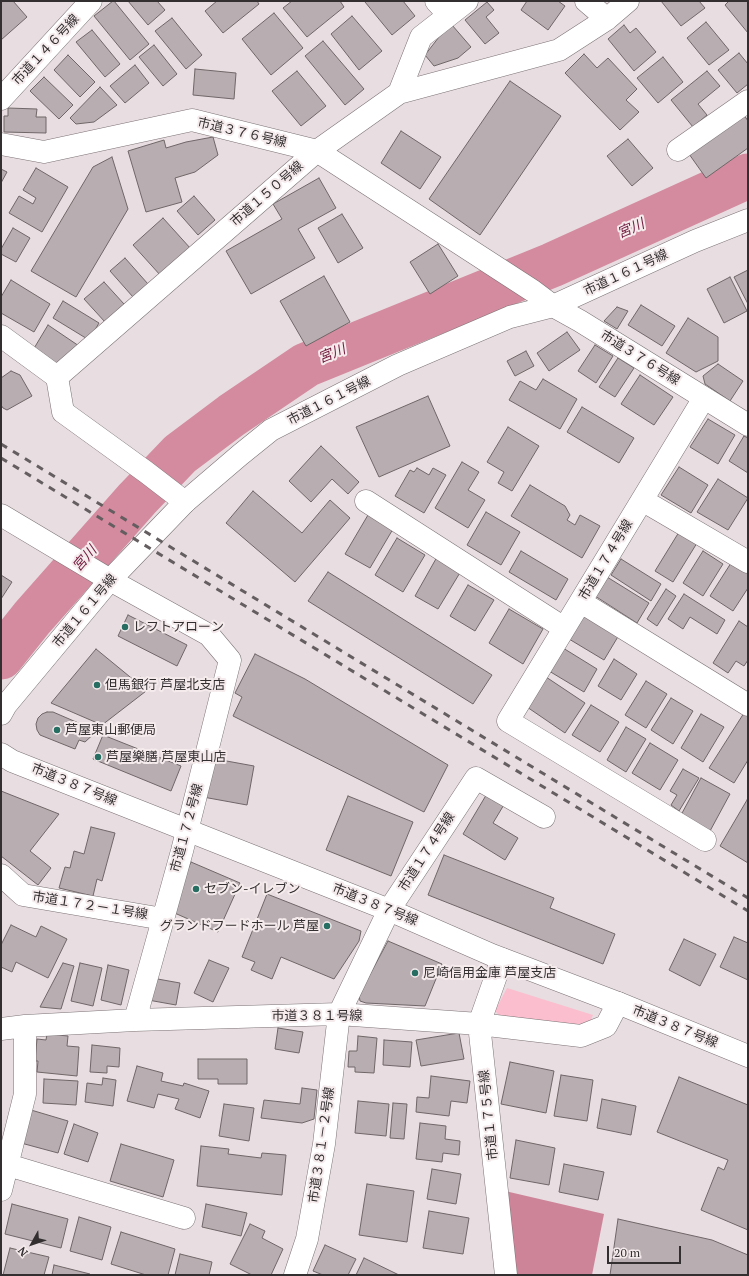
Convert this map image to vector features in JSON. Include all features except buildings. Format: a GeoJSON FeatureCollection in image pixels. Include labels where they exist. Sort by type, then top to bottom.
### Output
{"type":"FeatureCollection","features":[{"type":"Feature","properties":{"kind":"street","name":"市道１４６号線"},"geometry":{"type":"LineString","coordinates":[[1,98],[91,1]]}},
{"type":"Feature","properties":{"kind":"street"},"geometry":{"type":"LineString","coordinates":[[399,93],[421,37],[443,8],[467,1]]}},
{"type":"Feature","properties":{"kind":"street"},"geometry":{"type":"LineString","coordinates":[[586,1],[607,19]]}},
{"type":"Feature","properties":{"kind":"street","name":"市道１５０号線"},"geometry":{"type":"LineString","coordinates":[[57,377],[317,151],[399,93],[559,50],[607,19],[628,1]]}},
{"type":"Feature","properties":{"kind":"street"},"geometry":{"type":"LineString","coordinates":[[678,150],[748,101]]}},
{"type":"Feature","properties":{"kind":"street","name":"市道３７６号線"},"geometry":{"type":"LineString","coordinates":[[1,144],[44,152],[192,120],[317,151],[532,290],[553,306],[580,321],[748,425]]}},
{"type":"Feature","properties":{"kind":"street","name":"市道１６１号線"},"geometry":{"type":"LineString","coordinates":[[1,714],[178,497],[240,455],[271,430],[398,365],[510,317],[553,306],[695,241],[748,220]]}},
{"type":"Feature","properties":{"kind":"street"},"geometry":{"type":"LineString","coordinates":[[1,336],[57,377],[62,412],[146,472],[178,497]]}},
{"type":"Feature","properties":{"kind":"street","name":"市道１７４号線"},"geometry":{"type":"LineString","coordinates":[[704,398],[508,721],[705,840]]}},
{"type":"Feature","properties":{"kind":"street"},"geometry":{"type":"LineString","coordinates":[[366,500],[564,628]]}},
{"type":"Feature","properties":{"kind":"street"},"geometry":{"type":"LineString","coordinates":[[642,500],[748,562]]}},
{"type":"Feature","properties":{"kind":"street"},"geometry":{"type":"LineString","coordinates":[[1,515],[110,580]]}},
{"type":"Feature","properties":{"kind":"street","name":"市道１７２号線"},"geometry":{"type":"LineString","coordinates":[[110,580],[209,635],[230,660],[187,830],[135,1020]]}},
{"type":"Feature","properties":{"kind":"street"},"geometry":{"type":"LineString","coordinates":[[581,602],[748,705]]}},
{"type":"Feature","properties":{"kind":"street","name":"市道３８７号線"},"geometry":{"type":"LineString","coordinates":[[1,754],[12,761],[389,910],[502,959],[618,1003],[748,1056]]}},
{"type":"Feature","properties":{"kind":"street","name":"市道１７４号線"},"geometry":{"type":"LineString","coordinates":[[339,1014],[389,910],[476,778],[544,817]]}},
{"type":"Feature","properties":{"kind":"street","name":"市道１７２－１号線"},"geometry":{"type":"LineString","coordinates":[[1,875],[23,895],[163,918]]}},
{"type":"Feature","properties":{"kind":"street","name":"市道１７５号線"},"geometry":{"type":"LineString","coordinates":[[502,959],[479,1024],[506,1275]]}},
{"type":"Feature","properties":{"kind":"street","name":"市道３８１号線"},"geometry":{"type":"LineString","coordinates":[[1,1029],[25,1026],[135,1020],[339,1014],[479,1024],[581,1036],[606,1026],[618,1003]]}},
{"type":"Feature","properties":{"kind":"street","name":"市道３８１－２号線"},"geometry":{"type":"LineString","coordinates":[[295,1275],[307,1239],[324,1144],[339,1014]]}},
{"type":"Feature","properties":{"kind":"street"},"geometry":{"type":"LineString","coordinates":[[1,1190],[25,1094],[25,1026]]}},
{"type":"Feature","properties":{"kind":"street"},"geometry":{"type":"LineString","coordinates":[[8,1165],[184,1218]]}},
{"type":"Feature","properties":{"kind":"shaded area"},"geometry":{"type":"Polygon","coordinates":[[[507,988],[593,1015],[590,1022],[585,1025],[500,1016],[495,1011],[507,988]]]}},
{"type":"Feature","properties":{"kind":"shaded area"},"geometry":{"type":"Polygon","coordinates":[[[505,1191],[604,1214],[592,1275],[515,1275],[505,1191]]]}},
{"type":"Feature","properties":{"kind":"waterway","name":"宮川"},"geometry":{"type":"LineString","coordinates":[[1,657],[32,618],[137,499],[180,454],[232,415],[306,365],[552,265],[748,176]]}},
{"type":"Feature","properties":{"kind":"railway"},"geometry":{"type":"LineString","coordinates":[[1,444],[748,898]]}},
{"type":"Feature","properties":{"kind":"railway"},"geometry":{"type":"LineString","coordinates":[[1,458],[748,911]]}},
{"type":"Feature","properties":{"kind":"place","name":"レフトアローン"},"geometry":{"type":"Point","coordinates":[125,627]}},
{"type":"Feature","properties":{"kind":"place","name":"但馬銀行 芦屋北支店"},"geometry":{"type":"Point","coordinates":[97,685]}},
{"type":"Feature","properties":{"kind":"place","name":"芦屋東山郵便局"},"geometry":{"type":"Point","coordinates":[57,730]}},
{"type":"Feature","properties":{"kind":"place","name":"芦屋樂膳 芦屋東山店"},"geometry":{"type":"Point","coordinates":[98,757]}},
{"type":"Feature","properties":{"kind":"place","name":"セブン-イレブン"},"geometry":{"type":"Point","coordinates":[196,889]}},
{"type":"Feature","properties":{"kind":"place","name":"グランドフードホール 芦屋"},"geometry":{"type":"Point","coordinates":[327,926]}},
{"type":"Feature","properties":{"kind":"place","name":"尼崎信用金庫 芦屋支店"},"geometry":{"type":"Point","coordinates":[415,973]}}]}
